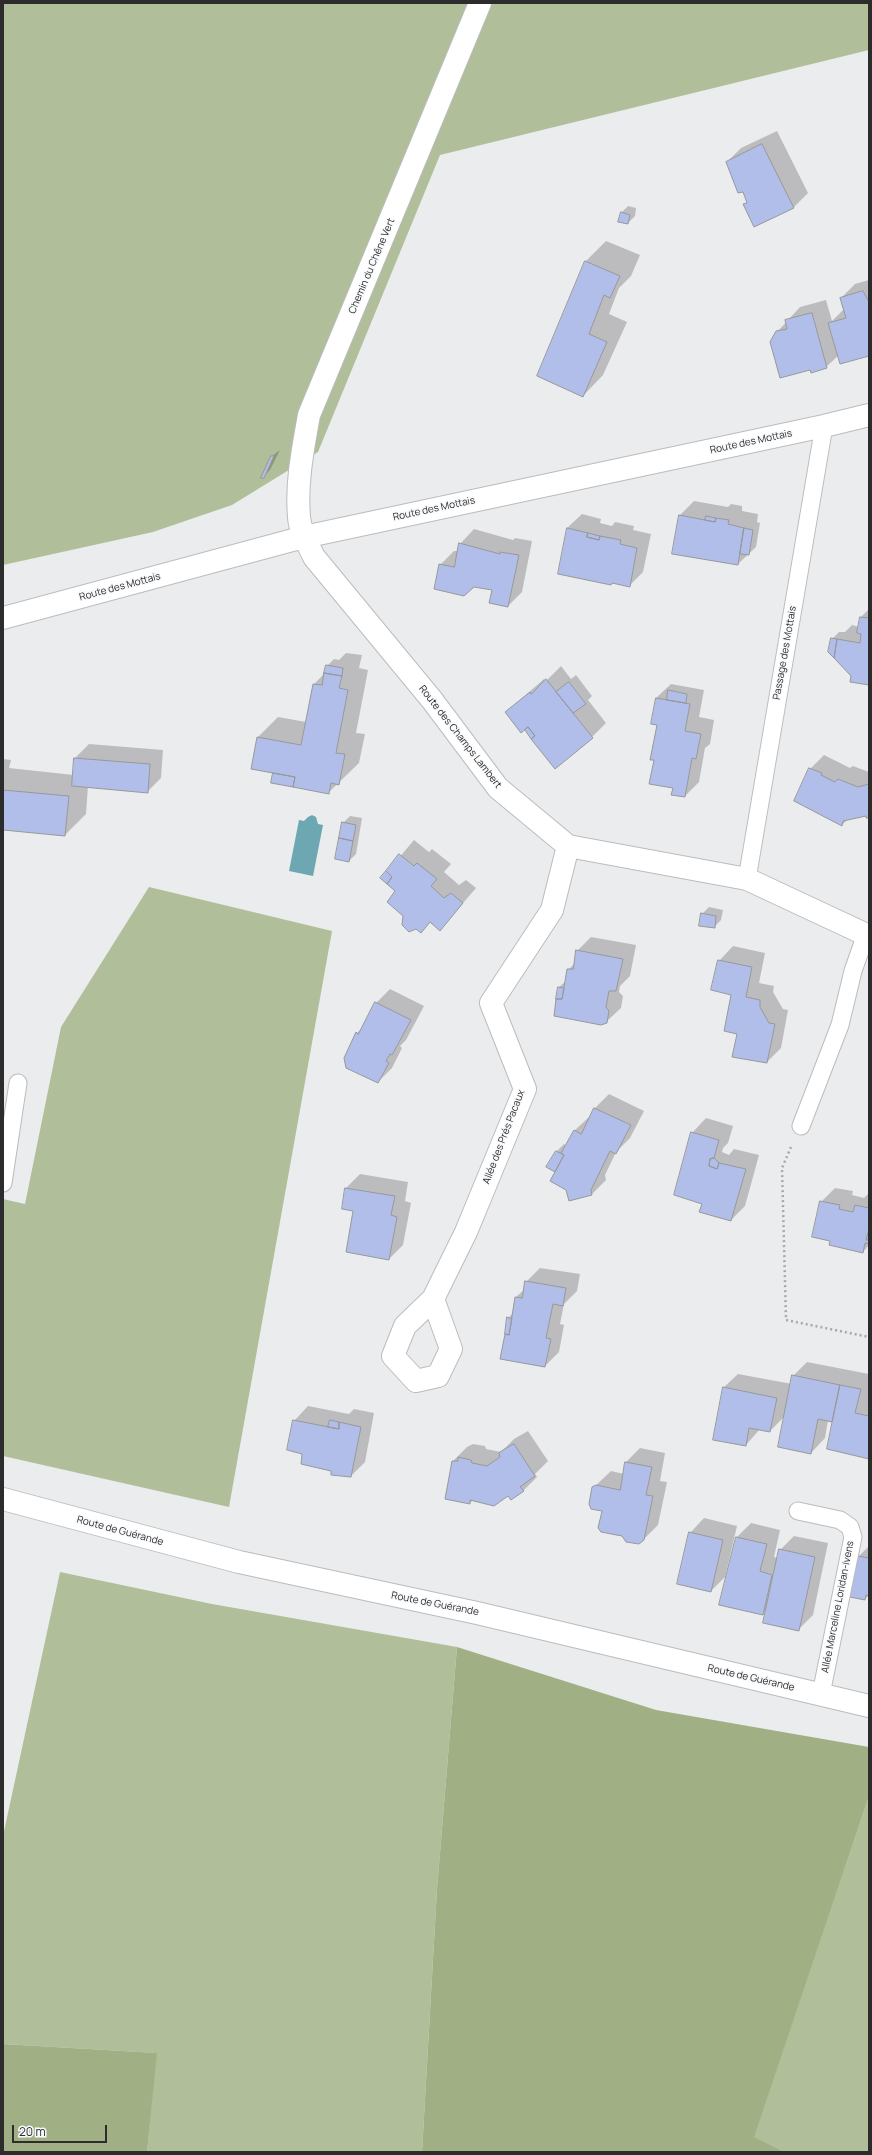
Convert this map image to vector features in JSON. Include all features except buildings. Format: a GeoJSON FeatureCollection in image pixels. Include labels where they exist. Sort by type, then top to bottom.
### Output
{"type":"FeatureCollection","features":[{"type":"Feature","properties":{"kind":"street","name":"Chemin du Chêne Vert"},"geometry":{"type":"LineString","coordinates":[[304,536],[299,518],[299,470],[309,415],[480,3]]}},
{"type":"Feature","properties":{"kind":"street","name":"Route des Mottais"},"geometry":{"type":"LineString","coordinates":[[3,618],[304,536],[824,426],[869,415]]}},
{"type":"Feature","properties":{"kind":"street","name":"Route des Champs Lambert"},"geometry":{"type":"LineString","coordinates":[[304,536],[314,557],[432,700],[498,788],[568,846],[747,879],[867,935]]}},
{"type":"Feature","properties":{"kind":"street","name":"Allée des Prés Pacaux"},"geometry":{"type":"LineString","coordinates":[[433,1299],[466,1232],[525,1089],[491,1003],[552,910],[568,846]]}},
{"type":"Feature","properties":{"kind":"street","name":"Route de Guérande"},"geometry":{"type":"LineString","coordinates":[[3,1499],[239,1562],[477,1613],[869,1706]]}},
{"type":"Feature","properties":{"kind":"lane","name":"Passage des Mottais"},"geometry":{"type":"LineString","coordinates":[[747,879],[824,426]]}},
{"type":"Feature","properties":{"kind":"lane"},"geometry":{"type":"LineString","coordinates":[[801,1126],[840,1025],[853,971],[867,935]]}},
{"type":"Feature","properties":{"kind":"lane"},"geometry":{"type":"LineString","coordinates":[[3,1183],[18,1083]]}},
{"type":"Feature","properties":{"kind":"lane","name":"Allée Marceline Loridan-Ivens"},"geometry":{"type":"LineString","coordinates":[[798,1511],[840,1520],[850,1527],[853,1537],[821,1694]]}},
{"type":"Feature","properties":{"kind":"path"},"geometry":{"type":"LineString","coordinates":[[801,1126],[782,1168],[786,1320],[869,1337]]}},
{"type":"Feature","properties":{"kind":"green space"},"geometry":{"type":"Polygon","coordinates":[[[3,3],[869,3],[869,50],[440,155],[318,452],[232,505],[153,532],[3,565],[3,3]]]}},
{"type":"Feature","properties":{"kind":"green space"},"geometry":{"type":"Polygon","coordinates":[[[149,887],[332,931],[229,1507],[3,1456],[3,1199],[25,1204],[61,1027],[149,887]]]}},
{"type":"Feature","properties":{"kind":"green space"},"geometry":{"type":"Polygon","coordinates":[[[60,1572],[212,1604],[457,1647],[437,1889],[422,2152],[147,2152],[156,2053],[3,2044],[3,1836],[60,1572]]]}},
{"type":"Feature","properties":{"kind":"green space"},"geometry":{"type":"Polygon","coordinates":[[[457,1647],[656,1710],[869,1747],[869,1796],[754,2137],[785,2152],[422,2152],[437,1889],[457,1647]]]}},
{"type":"Feature","properties":{"kind":"green space"},"geometry":{"type":"Polygon","coordinates":[[[869,1796],[869,2152],[785,2152],[753,2137],[869,1796]]]}},
{"type":"Feature","properties":{"kind":"green space"},"geometry":{"type":"Polygon","coordinates":[[[3,2044],[157,2053],[147,2152],[3,2152],[3,2044]]]}},
{"type":"Feature","properties":{"kind":"water"},"geometry":{"type":"Polygon","coordinates":[[[312,815],[316,817],[318,824],[323,825],[313,876],[289,871],[299,820],[304,821],[312,815]]]}}]}
